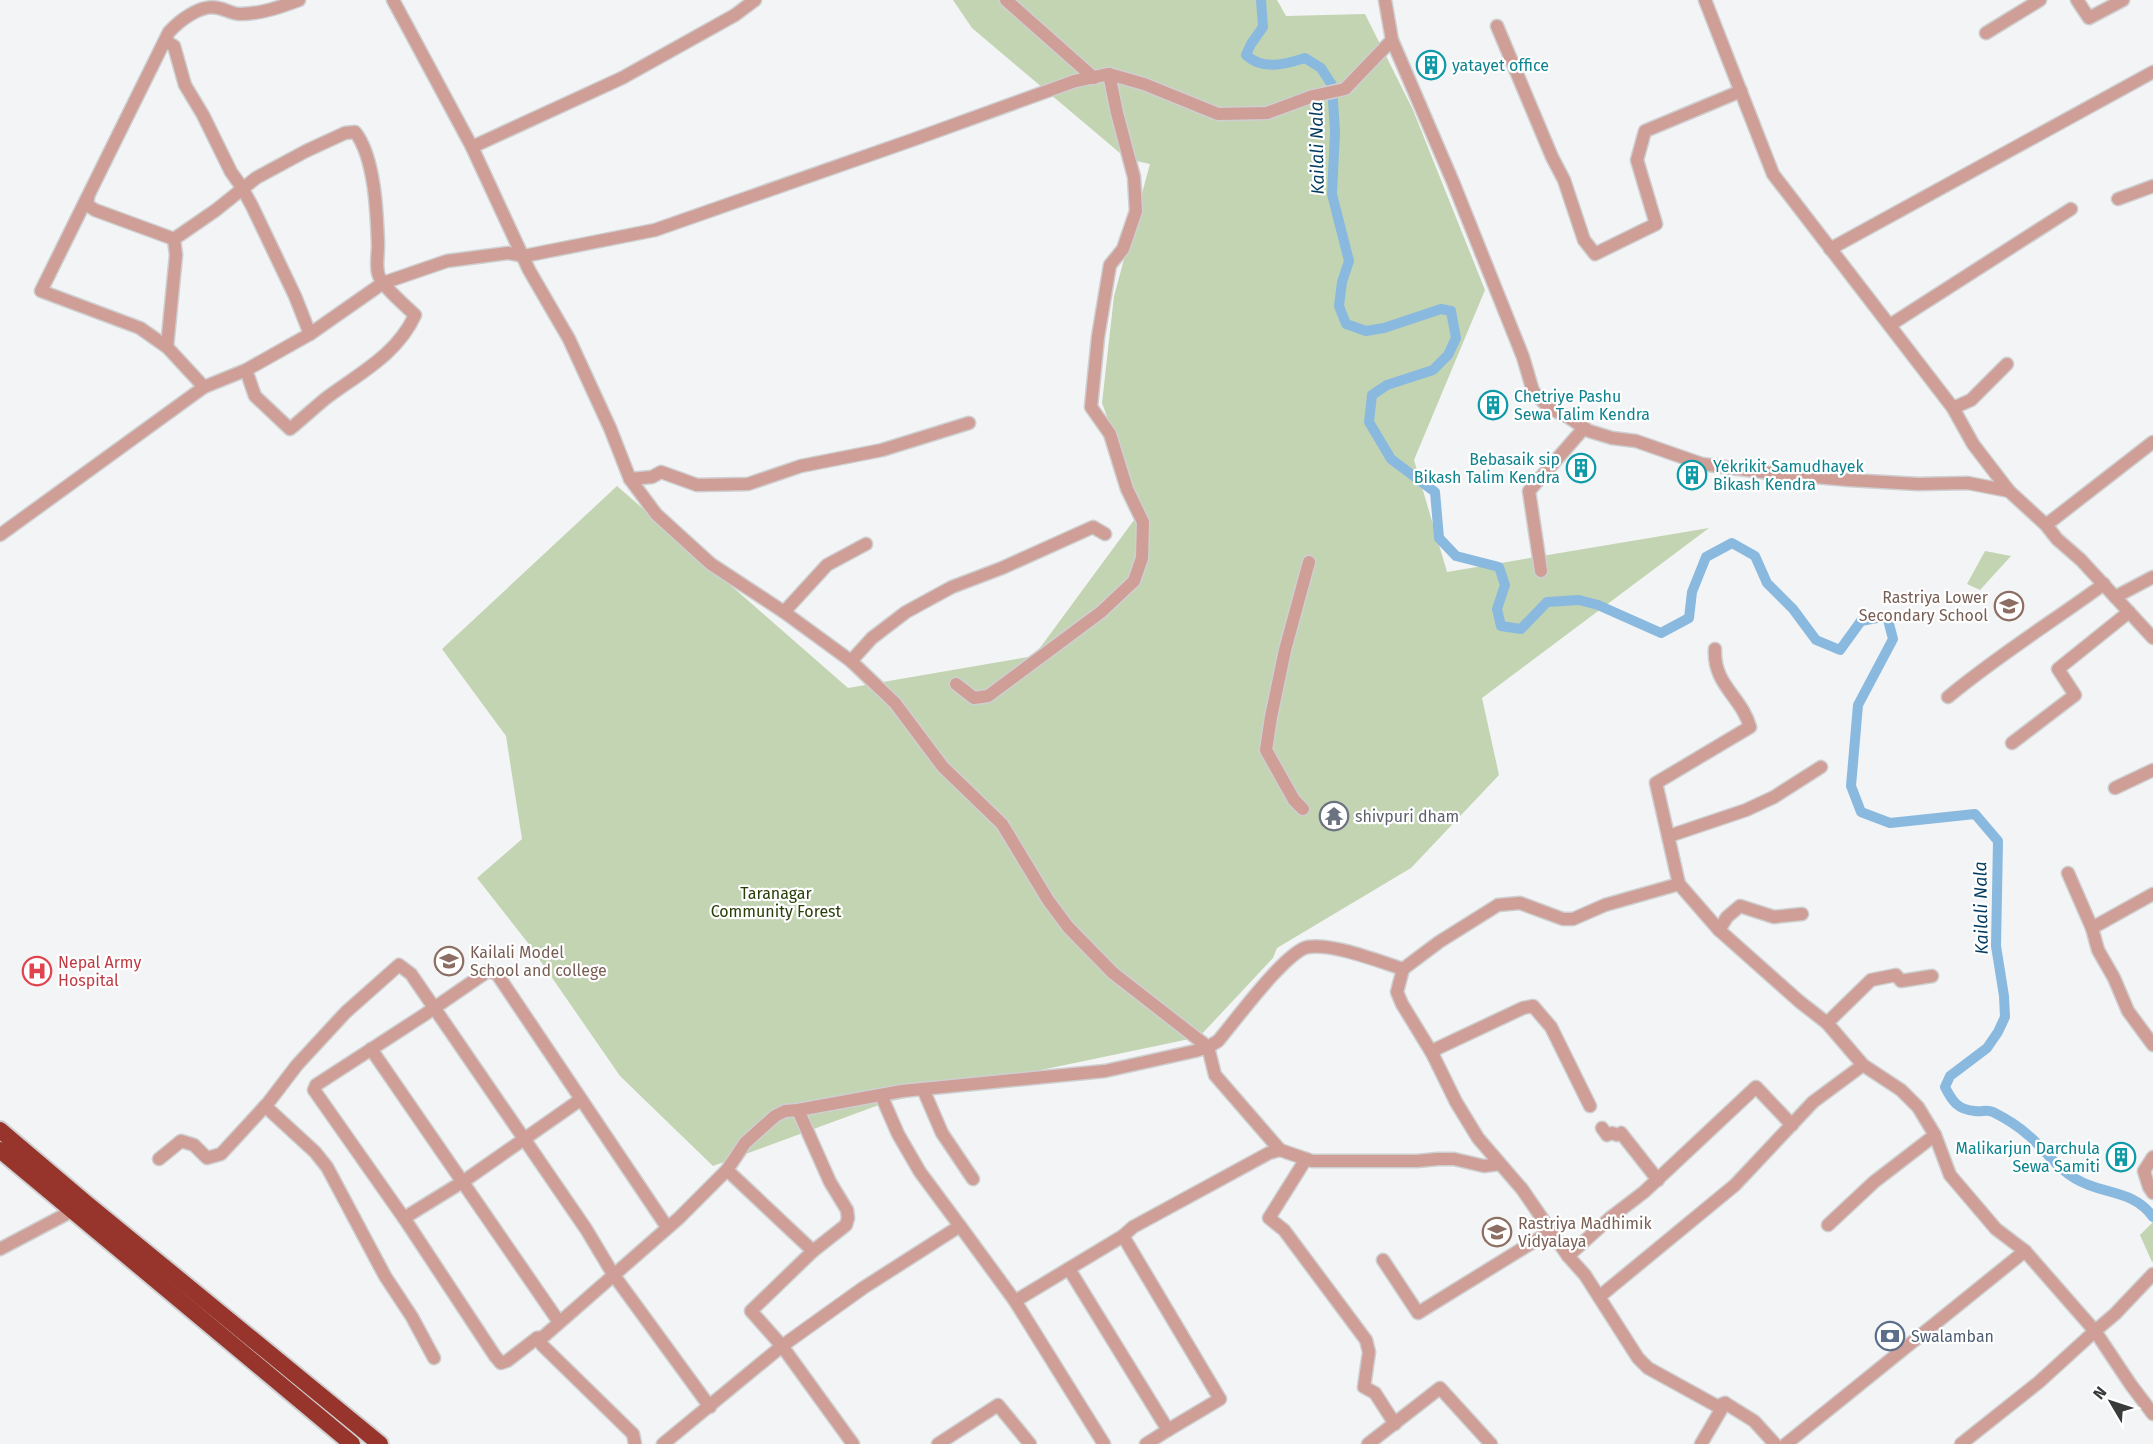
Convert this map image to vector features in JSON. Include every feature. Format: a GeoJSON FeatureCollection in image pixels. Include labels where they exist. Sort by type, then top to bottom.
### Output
{"type":"FeatureCollection","features":[{"type":"Feature","properties":{"kind":"highway"},"geometry":{"type":"LineString","coordinates":[[0,1130],[380,1444]]}},
{"type":"Feature","properties":{"kind":"highway"},"geometry":{"type":"LineString","coordinates":[[0,1150],[352,1444]]}},
{"type":"Feature","properties":{"kind":"street"},"geometry":{"type":"LineString","coordinates":[[204,387],[167,347],[140,328],[41,291],[110,150],[175,25],[199,10],[215,7],[237,14],[270,11],[299,0]]}},
{"type":"Feature","properties":{"kind":"street"},"geometry":{"type":"LineString","coordinates":[[393,0],[472,147],[530,270],[569,339],[610,428],[630,479],[656,514],[711,564],[784,612],[850,661],[895,703],[943,767],[1002,824],[1048,900],[1068,927],[1113,973],[1208,1047],[1215,1075],[1280,1150],[1312,1161],[1454,1159],[1484,1166],[1500,1164]]}},
{"type":"Feature","properties":{"kind":"street"},"geometry":{"type":"LineString","coordinates":[[472,147],[622,78],[735,15],[755,0]]}},
{"type":"Feature","properties":{"kind":"street"},"geometry":{"type":"LineString","coordinates":[[1006,0],[1094,78]]}},
{"type":"Feature","properties":{"kind":"street"},"geometry":{"type":"LineString","coordinates":[[1385,0],[1392,40],[1462,204],[1523,357],[1533,391],[1549,408],[1584,428],[1612,438],[1636,441],[1702,464],[1849,480],[1918,484],[1968,483],[2009,491]]}},
{"type":"Feature","properties":{"kind":"street"},"geometry":{"type":"LineString","coordinates":[[1705,0],[1773,174],[1953,408],[1973,444],[2009,491],[2104,584],[2153,638]]}},
{"type":"Feature","properties":{"kind":"street"},"geometry":{"type":"LineString","coordinates":[[1986,33],[2040,0]]}},
{"type":"Feature","properties":{"kind":"street"},"geometry":{"type":"LineString","coordinates":[[2077,0],[2089,18],[2123,0]]}},
{"type":"Feature","properties":{"kind":"street"},"geometry":{"type":"LineString","coordinates":[[1497,26],[1552,157],[1564,180],[1584,240],[1595,254],[1656,224],[1637,160],[1646,131],[1741,91]]}},
{"type":"Feature","properties":{"kind":"street"},"geometry":{"type":"LineString","coordinates":[[0,535],[204,387],[246,370],[310,334],[383,282],[447,261],[508,253],[524,256],[654,230],[1075,81],[1109,74],[1144,84],[1218,114],[1267,113],[1312,96],[1345,89],[1392,40]]}},
{"type":"Feature","properties":{"kind":"street"},"geometry":{"type":"LineString","coordinates":[[165,41],[174,46],[185,85],[204,115],[231,172],[243,190],[295,296],[310,334]]}},
{"type":"Feature","properties":{"kind":"street"},"geometry":{"type":"LineString","coordinates":[[1830,249],[2153,72]]}},
{"type":"Feature","properties":{"kind":"street"},"geometry":{"type":"LineString","coordinates":[[956,684],[974,698],[988,696],[1101,612],[1134,581],[1142,558],[1143,522],[1127,489],[1110,434],[1091,407],[1098,338],[1110,265],[1123,249],[1136,211],[1134,177],[1109,74]]}},
{"type":"Feature","properties":{"kind":"street"},"geometry":{"type":"LineString","coordinates":[[174,239],[243,190],[255,178],[345,133],[355,132],[361,140],[371,169],[377,212],[378,273],[383,282],[415,315],[409,329],[380,361],[326,399],[290,429],[255,396],[246,370]]}},
{"type":"Feature","properties":{"kind":"street"},"geometry":{"type":"LineString","coordinates":[[2118,199],[2153,186]]}},
{"type":"Feature","properties":{"kind":"street"},"geometry":{"type":"LineString","coordinates":[[88,199],[86,204],[94,210],[146,231],[174,239]]}},
{"type":"Feature","properties":{"kind":"street"},"geometry":{"type":"LineString","coordinates":[[1890,325],[2071,209]]}},
{"type":"Feature","properties":{"kind":"street"},"geometry":{"type":"LineString","coordinates":[[167,347],[176,255],[174,239]]}},
{"type":"Feature","properties":{"kind":"street"},"geometry":{"type":"LineString","coordinates":[[1953,408],[1971,400],[2007,364]]}},
{"type":"Feature","properties":{"kind":"street"},"geometry":{"type":"LineString","coordinates":[[630,479],[652,477],[661,472],[697,485],[748,484],[801,465],[882,450],[969,423]]}},
{"type":"Feature","properties":{"kind":"street"},"geometry":{"type":"LineString","coordinates":[[1541,570],[1529,491],[1584,428]]}},
{"type":"Feature","properties":{"kind":"street"},"geometry":{"type":"LineString","coordinates":[[2046,525],[2153,442]]}},
{"type":"Feature","properties":{"kind":"street"},"geometry":{"type":"LineString","coordinates":[[850,661],[872,638],[906,612],[952,587],[1002,568],[1093,527],[1105,534]]}},
{"type":"Feature","properties":{"kind":"street"},"geometry":{"type":"LineString","coordinates":[[784,612],[827,565],[866,544]]}},
{"type":"Feature","properties":{"kind":"street"},"geometry":{"type":"LineString","coordinates":[[1303,808],[1294,800],[1266,750],[1285,650],[1310,562]]}},
{"type":"Feature","properties":{"kind":"street"},"geometry":{"type":"LineString","coordinates":[[2115,597],[2153,577]]}},
{"type":"Feature","properties":{"kind":"street"},"geometry":{"type":"LineString","coordinates":[[1948,697],[1980,670],[2038,632],[2104,584]]}},
{"type":"Feature","properties":{"kind":"street"},"geometry":{"type":"LineString","coordinates":[[2012,742],[2075,695],[2058,669],[2129,612]]}},
{"type":"Feature","properties":{"kind":"street"},"geometry":{"type":"LineString","coordinates":[[1715,648],[1714,661],[1717,670],[1725,687],[1747,716],[1750,727],[1656,783],[1679,884],[1719,930],[1827,1023],[1863,1065],[1901,1090],[1918,1107],[1935,1135],[1950,1175],[1996,1229],[2025,1251],[2095,1331],[2153,1414]]}},
{"type":"Feature","properties":{"kind":"street"},"geometry":{"type":"LineString","coordinates":[[1669,836],[1746,810],[1774,797],[1821,767]]}},
{"type":"Feature","properties":{"kind":"street"},"geometry":{"type":"LineString","coordinates":[[2115,788],[2153,770]]}},
{"type":"Feature","properties":{"kind":"street"},"geometry":{"type":"LineString","coordinates":[[2068,873],[2092,928],[2098,950],[2114,978],[2128,1011],[2153,1045]]}},
{"type":"Feature","properties":{"kind":"street"},"geometry":{"type":"LineString","coordinates":[[1679,884],[1605,905],[1572,920],[1563,919],[1520,903],[1498,905],[1439,942],[1403,969],[1397,992],[1478,1138],[1522,1189],[1585,1275],[1638,1358],[1648,1368],[1717,1406],[1725,1403]]}},
{"type":"Feature","properties":{"kind":"street"},"geometry":{"type":"LineString","coordinates":[[2092,928],[2153,894]]}},
{"type":"Feature","properties":{"kind":"street"},"geometry":{"type":"LineString","coordinates":[[1719,930],[1727,917],[1740,906],[1774,917],[1802,914]]}},
{"type":"Feature","properties":{"kind":"street"},"geometry":{"type":"LineString","coordinates":[[668,1227],[496,974],[488,971],[316,1085],[314,1090],[404,1218],[501,1363],[537,1338],[543,1337],[668,1227],[726,1170],[745,1143],[775,1116],[785,1111],[923,1089],[1105,1071],[1208,1047],[1218,1041],[1288,958],[1305,948],[1325,946],[1403,969]]}},
{"type":"Feature","properties":{"kind":"street"},"geometry":{"type":"LineString","coordinates":[[159,1159],[181,1141],[194,1145],[207,1158],[221,1154],[346,1012],[399,965],[411,974],[586,1229],[613,1274],[710,1407]]}},
{"type":"Feature","properties":{"kind":"street"},"geometry":{"type":"LineString","coordinates":[[1827,1023],[1871,980],[1896,975],[1901,981],[1932,976]]}},
{"type":"Feature","properties":{"kind":"street"},"geometry":{"type":"LineString","coordinates":[[1432,1053],[1438,1048],[1523,1008],[1533,1006],[1551,1027],[1590,1106]]}},
{"type":"Feature","properties":{"kind":"street"},"geometry":{"type":"LineString","coordinates":[[371,1049],[559,1322]]}},
{"type":"Feature","properties":{"kind":"street"},"geometry":{"type":"LineString","coordinates":[[1599,1297],[1735,1185],[1813,1102],[1863,1065]]}},
{"type":"Feature","properties":{"kind":"street"},"geometry":{"type":"LineString","coordinates":[[1569,1256],[1610,1218],[1658,1180],[1756,1087],[1792,1125]]}},
{"type":"Feature","properties":{"kind":"street"},"geometry":{"type":"LineString","coordinates":[[923,1089],[942,1132],[973,1179]]}},
{"type":"Feature","properties":{"kind":"street"},"geometry":{"type":"LineString","coordinates":[[881,1095],[898,1134],[920,1172],[1015,1301],[1104,1444]]}},
{"type":"Feature","properties":{"kind":"street"},"geometry":{"type":"LineString","coordinates":[[404,1218],[464,1181],[580,1100]]}},
{"type":"Feature","properties":{"kind":"street"},"geometry":{"type":"LineString","coordinates":[[265,1106],[315,1152],[327,1167],[385,1276],[412,1317],[434,1358]]}},
{"type":"Feature","properties":{"kind":"street"},"geometry":{"type":"LineString","coordinates":[[798,1110],[830,1182],[847,1210],[848,1218],[846,1225],[813,1251],[751,1311],[782,1346],[854,1444]]}},
{"type":"Feature","properties":{"kind":"street"},"geometry":{"type":"LineString","coordinates":[[1602,1128],[1607,1135],[1622,1133],[1658,1180]]}},
{"type":"Feature","properties":{"kind":"street"},"geometry":{"type":"LineString","coordinates":[[1828,1225],[1874,1182],[1935,1135]]}},
{"type":"Feature","properties":{"kind":"street"},"geometry":{"type":"LineString","coordinates":[[1015,1301],[1123,1236],[1133,1227],[1269,1153],[1280,1150]]}},
{"type":"Feature","properties":{"kind":"street"},"geometry":{"type":"LineString","coordinates":[[2153,1157],[2144,1171],[2153,1192]]}},
{"type":"Feature","properties":{"kind":"street"},"geometry":{"type":"LineString","coordinates":[[1306,1159],[1269,1218],[1284,1230],[1365,1340],[1369,1352],[1364,1387],[1375,1393],[1395,1424]]}},
{"type":"Feature","properties":{"kind":"street"},"geometry":{"type":"LineString","coordinates":[[726,1170],[813,1251]]}},
{"type":"Feature","properties":{"kind":"street"},"geometry":{"type":"LineString","coordinates":[[0,1249],[72,1211]]}},
{"type":"Feature","properties":{"kind":"street"},"geometry":{"type":"LineString","coordinates":[[663,1444],[782,1346],[863,1288],[960,1226]]}},
{"type":"Feature","properties":{"kind":"street"},"geometry":{"type":"LineString","coordinates":[[1383,1260],[1418,1313],[1551,1231]]}},
{"type":"Feature","properties":{"kind":"street"},"geometry":{"type":"LineString","coordinates":[[1123,1236],[1220,1399],[1146,1444]]}},
{"type":"Feature","properties":{"kind":"street"},"geometry":{"type":"LineString","coordinates":[[1786,1444],[2025,1251]]}},
{"type":"Feature","properties":{"kind":"street"},"geometry":{"type":"LineString","coordinates":[[1069,1269],[1168,1430]]}},
{"type":"Feature","properties":{"kind":"street"},"geometry":{"type":"LineString","coordinates":[[1961,1444],[2039,1382],[2115,1314],[2153,1274]]}},
{"type":"Feature","properties":{"kind":"street"},"geometry":{"type":"LineString","coordinates":[[537,1338],[633,1434],[635,1444]]}},
{"type":"Feature","properties":{"kind":"street"},"geometry":{"type":"LineString","coordinates":[[1368,1444],[1440,1388],[1491,1444]]}},
{"type":"Feature","properties":{"kind":"street"},"geometry":{"type":"LineString","coordinates":[[1701,1444],[1725,1403]]}},
{"type":"Feature","properties":{"kind":"street"},"geometry":{"type":"LineString","coordinates":[[1725,1403],[1754,1421],[1775,1444]]}},
{"type":"Feature","properties":{"kind":"street"},"geometry":{"type":"LineString","coordinates":[[938,1444],[998,1405],[1030,1444]]}},
{"type":"Feature","properties":{"kind":"green space","name":"Taranagar Community Forest"},"geometry":{"type":"Polygon","coordinates":[[[953,0],[1277,0],[1286,16],[1365,14],[1413,110],[1485,290],[1414,460],[1447,572],[1709,528],[1482,698],[1499,775],[1411,868],[1277,948],[1273,958],[1199,1037],[887,1102],[713,1166],[620,1076],[528,943],[477,878],[522,839],[506,736],[442,649],[617,486],[848,688],[1034,656],[1137,516],[1127,471],[1102,403],[1114,296],[1150,164],[1127,159],[972,28],[953,0]]]}},
{"type":"Feature","properties":{"kind":"green space"},"geometry":{"type":"Polygon","coordinates":[[[1985,551],[2011,556],[1980,590],[1967,584],[1985,551]]]}},
{"type":"Feature","properties":{"kind":"green space"},"geometry":{"type":"Polygon","coordinates":[[[2153,1222],[2153,1261],[2152,1262],[2140,1235],[2153,1222]]]}},
{"type":"Feature","properties":{"kind":"waterway","name":"Kailali Nala"},"geometry":{"type":"LineString","coordinates":[[1261,0],[1263,27],[1246,55],[1267,65],[1305,58],[1321,68],[1332,85],[1335,132],[1332,194],[1349,261],[1342,282],[1339,306],[1346,324],[1366,331],[1384,328],[1441,309],[1451,311],[1456,338],[1448,355],[1433,370],[1387,385],[1372,395],[1369,422],[1391,459],[1435,492],[1439,538],[1456,556],[1499,567],[1505,585],[1497,609],[1501,626],[1521,629],[1547,602],[1579,600],[1598,605],[1661,633],[1689,618],[1692,592],[1706,557],[1732,543],[1755,556],[1767,583],[1793,609],[1816,640],[1840,650],[1861,621],[1887,616],[1893,639],[1858,705],[1851,786],[1861,812],[1890,823],[1975,814],[1998,841],[1996,946],[2005,1017],[1987,1048],[1950,1076],[1945,1087],[1960,1107],[1969,1110],[1991,1111],[2002,1117],[2028,1135],[2069,1175],[2086,1184],[2127,1197],[2145,1208],[2153,1217]]}},
{"type":"Feature","properties":{"kind":"place","name":"yatayet office"},"geometry":{"type":"Point","coordinates":[1431,65]}},
{"type":"Feature","properties":{"kind":"place","name":"Chetriye Pashu Sewa Talim Kendra"},"geometry":{"type":"Point","coordinates":[1493,405]}},
{"type":"Feature","properties":{"kind":"place","name":"Bebasaik sip Bikash Talim Kendra"},"geometry":{"type":"Point","coordinates":[1581,468]}},
{"type":"Feature","properties":{"kind":"place","name":"Yekrikit Samudhayek Bikash Kendra"},"geometry":{"type":"Point","coordinates":[1692,475]}},
{"type":"Feature","properties":{"kind":"place","name":"Rastriya Lower Secondary School"},"geometry":{"type":"Point","coordinates":[2009,606]}},
{"type":"Feature","properties":{"kind":"place","name":"shivpuri dham"},"geometry":{"type":"Point","coordinates":[1334,816]}},
{"type":"Feature","properties":{"kind":"place","name":"Kailali Model School and college"},"geometry":{"type":"Point","coordinates":[449,961]}},
{"type":"Feature","properties":{"kind":"place","name":"Nepal Army Hospital"},"geometry":{"type":"Point","coordinates":[37,971]}},
{"type":"Feature","properties":{"kind":"place","name":"Malikarjun Darchula Sewa Samiti"},"geometry":{"type":"Point","coordinates":[2121,1157]}},
{"type":"Feature","properties":{"kind":"place","name":"Rastriya Madhimik Vidyalaya"},"geometry":{"type":"Point","coordinates":[1497,1232]}},
{"type":"Feature","properties":{"kind":"place","name":"Swalamban"},"geometry":{"type":"Point","coordinates":[1890,1336]}}]}
